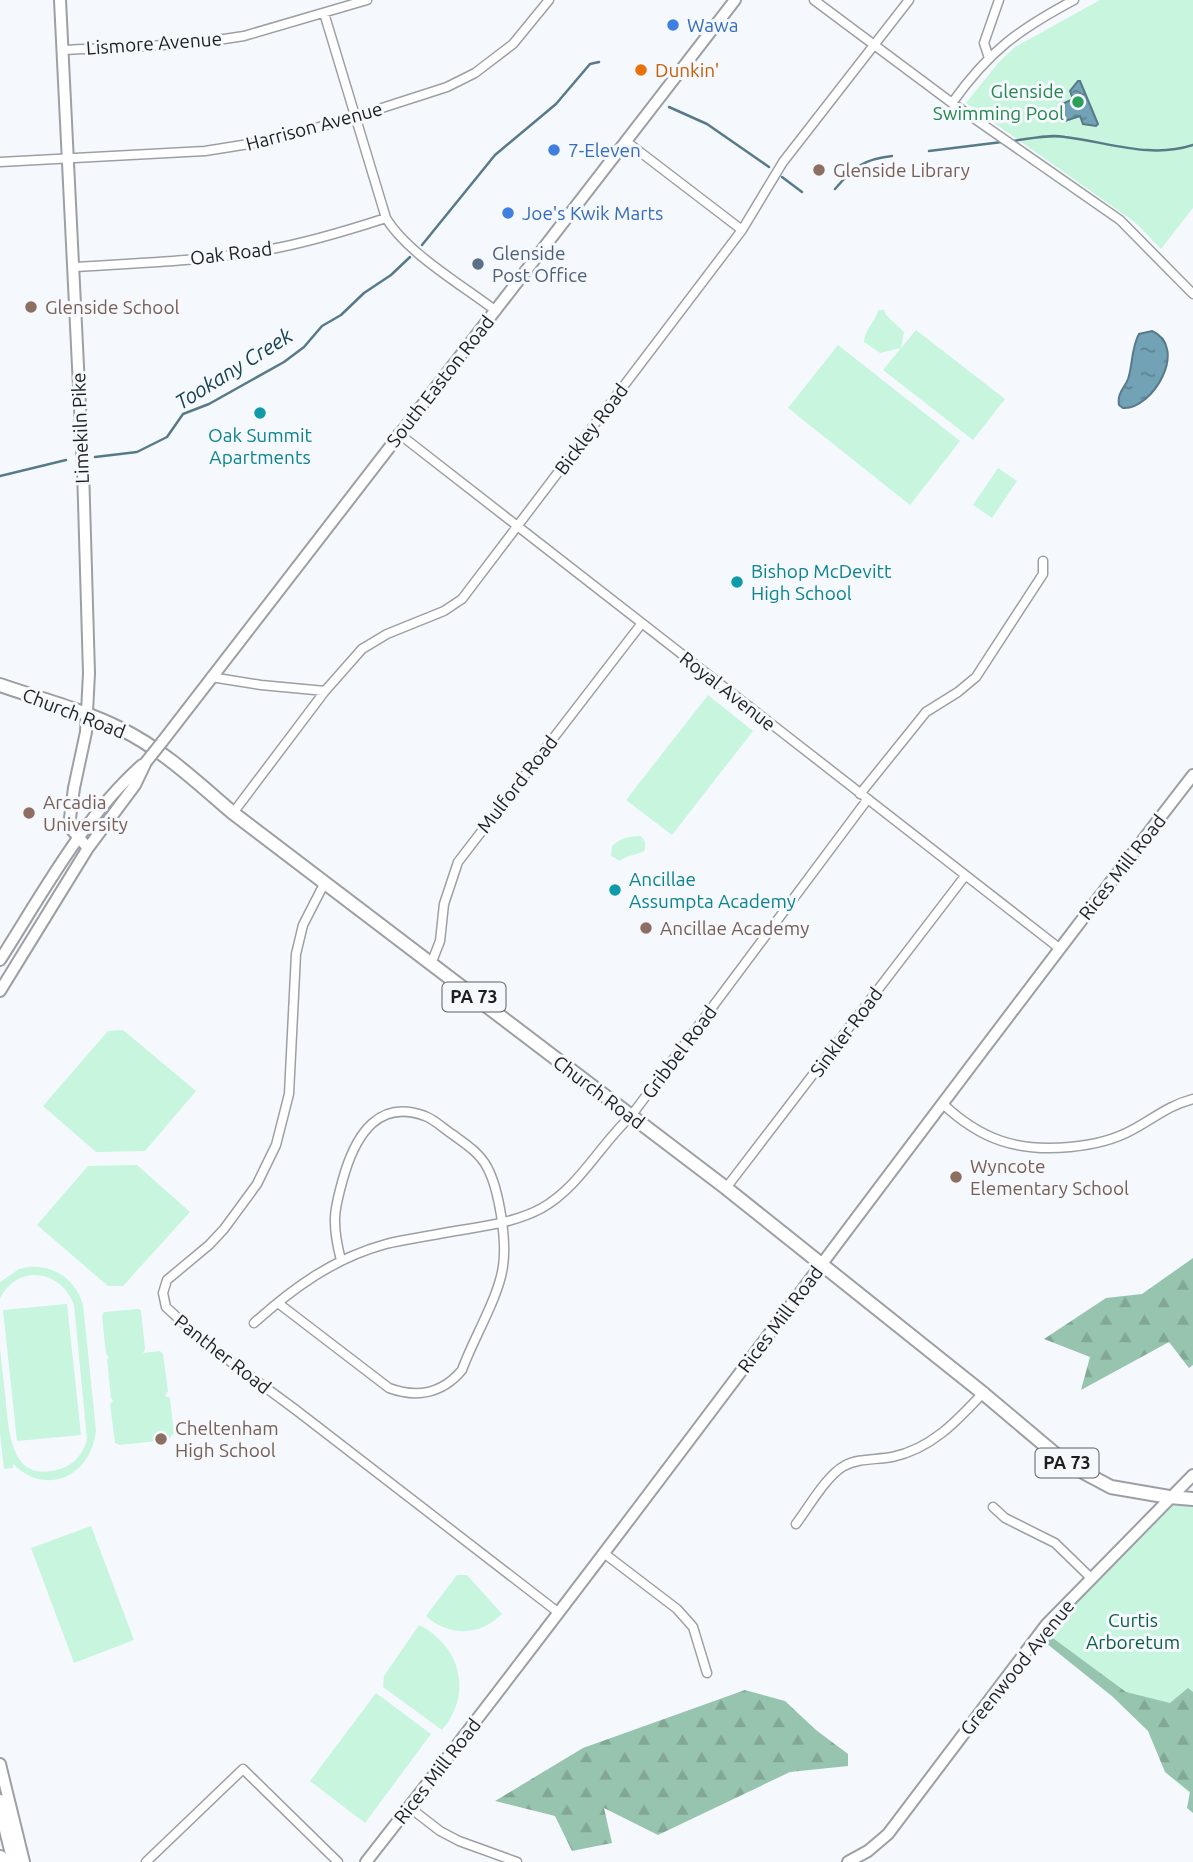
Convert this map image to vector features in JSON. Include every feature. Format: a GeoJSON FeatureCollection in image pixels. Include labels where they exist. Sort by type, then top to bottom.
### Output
{"type":"FeatureCollection","features":[{"type":"Feature","properties":{"kind":"highway"},"geometry":{"type":"LineString","coordinates":[[0,1802],[15,1862]]}},
{"type":"Feature","properties":{"kind":"main road","name":"Limekiln Pike"},"geometry":{"type":"LineString","coordinates":[[60,0],[83,468],[88,715],[70,808],[72,830],[88,848]]}},
{"type":"Feature","properties":{"kind":"main road","name":"South Easton Road"},"geometry":{"type":"LineString","coordinates":[[0,960],[79,839],[126,780],[146,762],[162,742],[735,0]]}},
{"type":"Feature","properties":{"kind":"main road","name":"Church Road"},"geometry":{"type":"LineString","coordinates":[[0,685],[88,715],[136,737],[726,1188],[984,1393],[1066,1463],[1111,1487],[1193,1499]]}},
{"type":"Feature","properties":{"kind":"main road","name":"South Easton Road"},"geometry":{"type":"LineString","coordinates":[[0,990],[88,848],[135,785],[146,762]]}},
{"type":"Feature","properties":{"kind":"main road","name":"Rices Mill Road"},"geometry":{"type":"LineString","coordinates":[[366,1862],[605,1554],[1059,948],[1193,775]]}},
{"type":"Feature","properties":{"kind":"main road","name":"Greenwood Avenue"},"geometry":{"type":"LineString","coordinates":[[848,1862],[868,1851],[888,1834],[1046,1625],[1193,1475]]}},
{"type":"Feature","properties":{"kind":"main road"},"geometry":{"type":"LineString","coordinates":[[0,1764],[24,1862]]}},
{"type":"Feature","properties":{"kind":"street","name":"Lismore Avenue"},"geometry":{"type":"LineString","coordinates":[[63,50],[200,43],[244,36],[367,0]]}},
{"type":"Feature","properties":{"kind":"street","name":"Harrison Avenue"},"geometry":{"type":"LineString","coordinates":[[0,162],[180,153],[237,146],[274,140],[355,117],[447,87],[475,73],[513,44],[549,0]]}},
{"type":"Feature","properties":{"kind":"street"},"geometry":{"type":"LineString","coordinates":[[814,0],[952,103],[1120,220],[1193,295]]}},
{"type":"Feature","properties":{"kind":"street","name":"Bickley Road"},"geometry":{"type":"LineString","coordinates":[[233,813],[325,691],[355,656],[387,634],[437,615],[456,604],[742,230],[774,175],[909,0]]}},
{"type":"Feature","properties":{"kind":"street"},"geometry":{"type":"LineString","coordinates":[[989,58],[984,43],[999,0]]}},
{"type":"Feature","properties":{"kind":"street"},"geometry":{"type":"LineString","coordinates":[[952,103],[977,69],[1025,27],[1074,0]]}},
{"type":"Feature","properties":{"kind":"street"},"geometry":{"type":"LineString","coordinates":[[324,13],[386,218],[396,233],[410,246],[496,311]]}},
{"type":"Feature","properties":{"kind":"street"},"geometry":{"type":"LineString","coordinates":[[627,142],[742,230]]}},
{"type":"Feature","properties":{"kind":"street","name":"Oak Road"},"geometry":{"type":"LineString","coordinates":[[73,267],[206,258],[267,250],[326,237],[386,218]]}},
{"type":"Feature","properties":{"kind":"street","name":"Royal Avenue"},"geometry":{"type":"LineString","coordinates":[[398,433],[1059,948]]}},
{"type":"Feature","properties":{"kind":"street"},"geometry":{"type":"LineString","coordinates":[[860,793],[926,712],[976,677],[1043,574],[1043,561]]}},
{"type":"Feature","properties":{"kind":"street","name":"Mulford Road"},"geometry":{"type":"LineString","coordinates":[[431,964],[440,941],[444,904],[458,862],[642,623]]}},
{"type":"Feature","properties":{"kind":"street"},"geometry":{"type":"LineString","coordinates":[[211,677],[325,691]]}},
{"type":"Feature","properties":{"kind":"street","name":"Gribbel Road"},"geometry":{"type":"LineString","coordinates":[[254,1323],[293,1290],[341,1260],[387,1244],[501,1222],[540,1209],[561,1195],[580,1177],[631,1116],[867,800]]}},
{"type":"Feature","properties":{"kind":"street","name":"Sinkler Road"},"geometry":{"type":"LineString","coordinates":[[726,1188],[965,876]]}},
{"type":"Feature","properties":{"kind":"street","name":"Panther Road"},"geometry":{"type":"LineString","coordinates":[[325,882],[300,938],[294,970],[289,1094],[276,1144],[257,1184],[224,1229],[172,1275],[164,1286],[163,1301],[170,1312],[204,1342],[559,1613]]}},
{"type":"Feature","properties":{"kind":"street"},"geometry":{"type":"LineString","coordinates":[[943,1104],[963,1122],[981,1133],[1022,1147],[1045,1149],[1103,1142],[1132,1130],[1173,1105],[1193,1099]]}},
{"type":"Feature","properties":{"kind":"street"},"geometry":{"type":"LineString","coordinates":[[278,1303],[389,1388],[414,1394],[431,1392],[452,1380],[462,1370],[501,1275],[505,1248],[494,1185],[487,1167],[476,1153],[429,1118],[408,1112],[392,1113],[370,1124],[359,1136],[351,1152],[335,1212],[334,1227],[341,1260]]}},
{"type":"Feature","properties":{"kind":"street"},"geometry":{"type":"LineString","coordinates":[[796,1524],[840,1468],[853,1462],[903,1454],[921,1447],[945,1431],[984,1393]]}},
{"type":"Feature","properties":{"kind":"street"},"geometry":{"type":"LineString","coordinates":[[993,1507],[1006,1518],[1055,1543],[1091,1578]]}},
{"type":"Feature","properties":{"kind":"street"},"geometry":{"type":"LineString","coordinates":[[605,1554],[677,1609],[693,1627],[707,1673]]}},
{"type":"Feature","properties":{"kind":"street"},"geometry":{"type":"LineString","coordinates":[[146,1862],[243,1769],[338,1862]]}},
{"type":"Feature","properties":{"kind":"street"},"geometry":{"type":"LineString","coordinates":[[409,1807],[459,1841],[517,1862]]}},
{"type":"Feature","properties":{"kind":"green space"},"geometry":{"type":"Polygon","coordinates":[[[1100,0],[1193,0],[1193,208],[1161,249],[1136,223],[966,103],[999,62],[1015,47],[1100,0]]]}},
{"type":"Feature","properties":{"kind":"green space"},"geometry":{"type":"Polygon","coordinates":[[[878,310],[884,310],[904,332],[901,348],[880,353],[864,342],[878,310]]]}},
{"type":"Feature","properties":{"kind":"green space"},"geometry":{"type":"Polygon","coordinates":[[[916,330],[1005,399],[973,440],[883,370],[916,330]]]}},
{"type":"Feature","properties":{"kind":"green space"},"geometry":{"type":"Polygon","coordinates":[[[838,345],[960,441],[910,505],[788,408],[838,345]]]}},
{"type":"Feature","properties":{"kind":"green space"},"geometry":{"type":"Polygon","coordinates":[[[998,468],[1017,481],[992,518],[973,505],[998,468]]]}},
{"type":"Feature","properties":{"kind":"green space"},"geometry":{"type":"Polygon","coordinates":[[[708,695],[753,731],[672,835],[626,800],[708,695]]]}},
{"type":"Feature","properties":{"kind":"green space"},"geometry":{"type":"Polygon","coordinates":[[[641,836],[645,842],[645,850],[620,861],[611,856],[612,846],[619,841],[641,836]]]}},
{"type":"Feature","properties":{"kind":"green space"},"geometry":{"type":"Polygon","coordinates":[[[123,1030],[196,1091],[145,1151],[96,1152],[43,1106],[108,1031],[123,1030]]]}},
{"type":"Feature","properties":{"kind":"green space"},"geometry":{"type":"Polygon","coordinates":[[[137,1165],[190,1212],[123,1286],[108,1286],[37,1225],[88,1166],[137,1165]]]}},
{"type":"Feature","properties":{"kind":"green space"},"geometry":{"type":"Polygon","coordinates":[[[1193,1258],[1193,1365],[1189,1368],[1169,1342],[1081,1390],[1090,1357],[1044,1339],[1106,1298],[1142,1294],[1193,1258]]]}},
{"type":"Feature","properties":{"kind":"green space"},"geometry":{"type":"Polygon","coordinates":[[[47,1268],[63,1275],[75,1288],[83,1305],[96,1430],[93,1446],[86,1459],[66,1477],[53,1480],[26,1474],[13,1464],[13,1468],[4,1469],[0,1434],[0,1349],[9,1429],[16,1454],[23,1463],[32,1470],[44,1472],[60,1469],[78,1458],[87,1439],[74,1305],[68,1293],[60,1284],[39,1275],[18,1279],[0,1298],[0,1282],[19,1269],[47,1268]]]}},
{"type":"Feature","properties":{"kind":"green space"},"geometry":{"type":"Polygon","coordinates":[[[67,1304],[81,1435],[17,1441],[3,1310],[67,1304]]]}},
{"type":"Feature","properties":{"kind":"green space"},"geometry":{"type":"Polygon","coordinates":[[[141,1310],[145,1349],[143,1353],[160,1351],[163,1354],[168,1391],[165,1396],[170,1398],[174,1433],[168,1440],[119,1445],[115,1443],[110,1404],[113,1401],[107,1359],[109,1357],[106,1354],[102,1316],[104,1312],[141,1310]]]}},
{"type":"Feature","properties":{"kind":"green space","name":"Curtis Arboretum"},"geometry":{"type":"Polygon","coordinates":[[[1193,1506],[1193,1796],[1165,1772],[1183,1753],[1044,1637],[1167,1507],[1193,1506]]]}},
{"type":"Feature","properties":{"kind":"green space"},"geometry":{"type":"Polygon","coordinates":[[[91,1526],[134,1640],[74,1663],[31,1548],[91,1526]]]}},
{"type":"Feature","properties":{"kind":"green space"},"geometry":{"type":"Polygon","coordinates":[[[457,1575],[467,1575],[502,1614],[484,1627],[464,1631],[444,1628],[426,1616],[457,1575]]]}},
{"type":"Feature","properties":{"kind":"green space"},"geometry":{"type":"Polygon","coordinates":[[[419,1625],[445,1645],[458,1672],[457,1701],[452,1716],[442,1730],[383,1687],[384,1676],[419,1625]]]}},
{"type":"Feature","properties":{"kind":"green space"},"geometry":{"type":"Polygon","coordinates":[[[1046,1633],[1126,1692],[1170,1703],[1188,1688],[1193,1692],[1193,1813],[1187,1808],[1190,1792],[1165,1772],[1148,1731],[1113,1697],[1041,1639],[1046,1633]]]}},
{"type":"Feature","properties":{"kind":"green space"},"geometry":{"type":"Polygon","coordinates":[[[745,1690],[785,1701],[816,1730],[848,1754],[848,1766],[790,1772],[658,1835],[604,1808],[612,1843],[572,1851],[555,1816],[495,1801],[583,1748],[745,1690]]]}},
{"type":"Feature","properties":{"kind":"green space"},"geometry":{"type":"Polygon","coordinates":[[[376,1693],[431,1734],[365,1823],[310,1781],[376,1693]]]}},
{"type":"Feature","properties":{"kind":"water","name":"Glenside Swimming Pool"},"geometry":{"type":"Polygon","coordinates":[[[1078,81],[1098,124],[1096,126],[1083,124],[1080,116],[1065,121],[1060,105],[1073,99],[1070,91],[1078,81]]]}},
{"type":"Feature","properties":{"kind":"water"},"geometry":{"type":"Polygon","coordinates":[[[1152,331],[1163,339],[1167,350],[1163,376],[1145,399],[1134,406],[1123,408],[1119,405],[1119,397],[1128,379],[1136,339],[1139,334],[1152,331]]]}},
{"type":"Feature","properties":{"kind":"waterway","name":"Tookany Creek"},"geometry":{"type":"LineString","coordinates":[[422,245],[495,155],[556,104],[590,64],[599,62]]}},
{"type":"Feature","properties":{"kind":"waterway","name":"Tookany Creek"},"geometry":{"type":"LineString","coordinates":[[669,107],[707,124],[769,167]]}},
{"type":"Feature","properties":{"kind":"waterway","name":"Tookany Creek"},"geometry":{"type":"LineString","coordinates":[[1012,141],[1059,136],[1145,150],[1177,149],[1193,145]]}},
{"type":"Feature","properties":{"kind":"waterway","name":"Tookany Creek"},"geometry":{"type":"LineString","coordinates":[[929,151],[1002,142]]}},
{"type":"Feature","properties":{"kind":"waterway","name":"Tookany Creek"},"geometry":{"type":"LineString","coordinates":[[835,189],[859,166],[873,159],[892,156]]}},
{"type":"Feature","properties":{"kind":"waterway","name":"Tookany Creek"},"geometry":{"type":"LineString","coordinates":[[782,177],[802,192]]}},
{"type":"Feature","properties":{"kind":"waterway","name":"Tookany Creek"},"geometry":{"type":"LineString","coordinates":[[95,457],[137,452],[167,437],[183,414],[209,404],[284,362],[304,347],[322,326],[341,315],[410,257]]}},
{"type":"Feature","properties":{"kind":"waterway","name":"Tookany Creek"},"geometry":{"type":"LineString","coordinates":[[0,476],[66,460]]}},
{"type":"Feature","properties":{"kind":"place","name":"Wawa"},"geometry":{"type":"Point","coordinates":[673,25]}},
{"type":"Feature","properties":{"kind":"place","name":"Dunkin'"},"geometry":{"type":"Point","coordinates":[641,70]}},
{"type":"Feature","properties":{"kind":"place","name":"Glenside Swimming Pool"},"geometry":{"type":"Point","coordinates":[1078,102]}},
{"type":"Feature","properties":{"kind":"place","name":"7-Eleven"},"geometry":{"type":"Point","coordinates":[554,150]}},
{"type":"Feature","properties":{"kind":"place","name":"Glenside Library"},"geometry":{"type":"Point","coordinates":[819,170]}},
{"type":"Feature","properties":{"kind":"place","name":"Joe's Kwik Marts"},"geometry":{"type":"Point","coordinates":[508,213]}},
{"type":"Feature","properties":{"kind":"place","name":"Glenside Post Office"},"geometry":{"type":"Point","coordinates":[478,264]}},
{"type":"Feature","properties":{"kind":"place","name":"Glenside School"},"geometry":{"type":"Point","coordinates":[31,307]}},
{"type":"Feature","properties":{"kind":"place","name":"Oak Summit Apartments"},"geometry":{"type":"Point","coordinates":[260,413]}},
{"type":"Feature","properties":{"kind":"place","name":"Bishop McDevitt High School"},"geometry":{"type":"Point","coordinates":[737,582]}},
{"type":"Feature","properties":{"kind":"place","name":"Arcadia University"},"geometry":{"type":"Point","coordinates":[29,813]}},
{"type":"Feature","properties":{"kind":"place","name":"Ancillae Assumpta Academy"},"geometry":{"type":"Point","coordinates":[615,890]}},
{"type":"Feature","properties":{"kind":"place","name":"Ancillae Academy"},"geometry":{"type":"Point","coordinates":[646,928]}},
{"type":"Feature","properties":{"kind":"place","name":"Wyncote Elementary School"},"geometry":{"type":"Point","coordinates":[956,1177]}},
{"type":"Feature","properties":{"kind":"place","name":"Cheltenham High School"},"geometry":{"type":"Point","coordinates":[161,1439]}}]}
